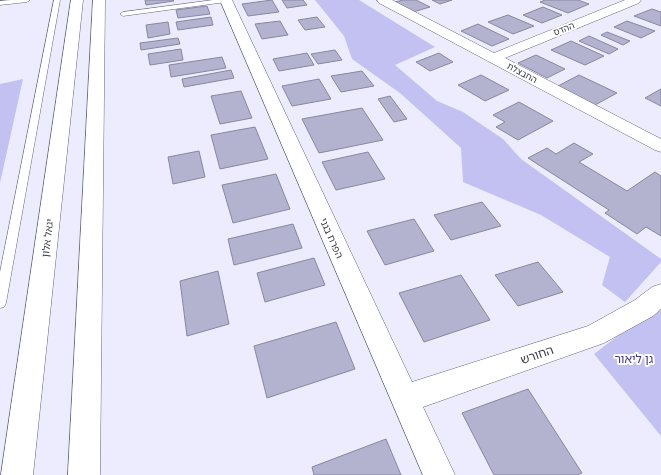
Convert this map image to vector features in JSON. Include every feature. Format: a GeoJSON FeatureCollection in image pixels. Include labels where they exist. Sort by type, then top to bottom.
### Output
{"type":"FeatureCollection","features":[{"type":"Feature","properties":{"kind":"street","name":"יגאל אלון"},"geometry":{"type":"LineString","coordinates":[[17,475],[77,0]]}},
{"type":"Feature","properties":{"kind":"street"},"geometry":{"type":"LineString","coordinates":[[84,475],[99,0]]}},
{"type":"Feature","properties":{"kind":"street","name":"הפרח בגני"},"geometry":{"type":"LineString","coordinates":[[226,0],[439,475]]}},
{"type":"Feature","properties":{"kind":"street","name":"החבצלת"},"geometry":{"type":"LineString","coordinates":[[383,0],[661,146]]}},
{"type":"Feature","properties":{"kind":"street","name":"ההדס"},"geometry":{"type":"LineString","coordinates":[[493,58],[635,0]]}},
{"type":"Feature","properties":{"kind":"street","name":"החורש"},"geometry":{"type":"LineString","coordinates":[[404,399],[595,334],[644,308],[661,294]]}},
{"type":"Feature","properties":{"kind":"lane"},"geometry":{"type":"LineString","coordinates":[[0,3],[27,0]]}},
{"type":"Feature","properties":{"kind":"lane"},"geometry":{"type":"LineString","coordinates":[[0,303],[57,0]]}},
{"type":"Feature","properties":{"kind":"lane"},"geometry":{"type":"LineString","coordinates":[[123,14],[226,0]]}},
{"type":"Feature","properties":{"kind":"green space"},"geometry":{"type":"Polygon","coordinates":[[[315,0],[359,0],[435,47],[395,65],[437,101],[463,112],[503,139],[521,159],[661,259],[661,262],[625,302],[602,285],[610,257],[541,215],[463,182],[461,148],[400,93],[352,59],[344,36],[315,0]]]}},
{"type":"Feature","properties":{"kind":"green space"},"geometry":{"type":"Polygon","coordinates":[[[23,79],[0,183],[0,84],[23,79]]]}},
{"type":"Feature","properties":{"kind":"green space","name":"גן ליאור"},"geometry":{"type":"Polygon","coordinates":[[[661,303],[661,436],[594,354],[661,303]]]}},
{"type":"Feature","properties":{"kind":"building"},"geometry":{"type":"Polygon","coordinates":[[[145,0],[173,0],[174,1],[146,5],[145,0]]]}},
{"type":"Feature","properties":{"kind":"building"},"geometry":{"type":"Polygon","coordinates":[[[272,0],[279,12],[248,16],[242,4],[272,0]]]}},
{"type":"Feature","properties":{"kind":"building"},"geometry":{"type":"Polygon","coordinates":[[[282,0],[303,0],[307,5],[287,8],[282,0]]]}},
{"type":"Feature","properties":{"kind":"building"},"geometry":{"type":"Polygon","coordinates":[[[403,0],[416,0],[430,7],[413,12],[395,2],[403,0]]]}},
{"type":"Feature","properties":{"kind":"building"},"geometry":{"type":"Polygon","coordinates":[[[432,0],[452,0],[440,4],[432,0]]]}},
{"type":"Feature","properties":{"kind":"building"},"geometry":{"type":"Polygon","coordinates":[[[545,0],[578,0],[589,4],[568,13],[540,2],[545,0]]]}},
{"type":"Feature","properties":{"kind":"building"},"geometry":{"type":"Polygon","coordinates":[[[207,6],[210,14],[178,18],[176,10],[207,6]]]}},
{"type":"Feature","properties":{"kind":"building"},"geometry":{"type":"Polygon","coordinates":[[[543,7],[562,15],[542,23],[523,15],[543,7]]]}},
{"type":"Feature","properties":{"kind":"building"},"geometry":{"type":"Polygon","coordinates":[[[652,9],[661,12],[661,26],[634,16],[652,9]]]}},
{"type":"Feature","properties":{"kind":"building"},"geometry":{"type":"Polygon","coordinates":[[[508,15],[534,26],[513,34],[488,22],[508,15]]]}},
{"type":"Feature","properties":{"kind":"building"},"geometry":{"type":"Polygon","coordinates":[[[211,17],[213,25],[178,30],[176,22],[211,17]]]}},
{"type":"Feature","properties":{"kind":"building"},"geometry":{"type":"Polygon","coordinates":[[[317,17],[325,27],[305,30],[298,20],[317,17]]]}},
{"type":"Feature","properties":{"kind":"building"},"geometry":{"type":"Polygon","coordinates":[[[280,21],[288,35],[262,39],[255,24],[280,21]]]}},
{"type":"Feature","properties":{"kind":"building"},"geometry":{"type":"Polygon","coordinates":[[[627,21],[655,31],[641,38],[614,27],[627,21]]]}},
{"type":"Feature","properties":{"kind":"building"},"geometry":{"type":"Polygon","coordinates":[[[168,22],[170,34],[148,38],[146,25],[168,22]]]}},
{"type":"Feature","properties":{"kind":"building"},"geometry":{"type":"Polygon","coordinates":[[[478,24],[509,39],[492,46],[461,31],[478,24]]]}},
{"type":"Feature","properties":{"kind":"building"},"geometry":{"type":"Polygon","coordinates":[[[607,32],[630,41],[623,45],[601,35],[607,32]]]}},
{"type":"Feature","properties":{"kind":"building"},"geometry":{"type":"Polygon","coordinates":[[[589,36],[618,49],[609,54],[579,41],[589,36]]]}},
{"type":"Feature","properties":{"kind":"building"},"geometry":{"type":"Polygon","coordinates":[[[178,38],[180,44],[141,50],[140,43],[178,38]]]}},
{"type":"Feature","properties":{"kind":"building"},"geometry":{"type":"Polygon","coordinates":[[[571,41],[604,56],[585,65],[551,50],[571,41]]]}},
{"type":"Feature","properties":{"kind":"building"},"geometry":{"type":"Polygon","coordinates":[[[181,49],[183,60],[150,65],[148,54],[181,49]]]}},
{"type":"Feature","properties":{"kind":"building"},"geometry":{"type":"Polygon","coordinates":[[[335,50],[342,60],[318,64],[311,54],[335,50]]]}},
{"type":"Feature","properties":{"kind":"building"},"geometry":{"type":"Polygon","coordinates":[[[307,53],[314,65],[279,71],[273,59],[307,53]]]}},
{"type":"Feature","properties":{"kind":"building"},"geometry":{"type":"Polygon","coordinates":[[[439,53],[453,62],[430,71],[416,62],[439,53]]]}},
{"type":"Feature","properties":{"kind":"building"},"geometry":{"type":"Polygon","coordinates":[[[536,55],[565,69],[547,78],[518,63],[536,55]]]}},
{"type":"Feature","properties":{"kind":"building"},"geometry":{"type":"Polygon","coordinates":[[[222,57],[226,68],[171,77],[169,65],[222,57]]]}},
{"type":"Feature","properties":{"kind":"building"},"geometry":{"type":"Polygon","coordinates":[[[231,70],[234,78],[184,87],[182,79],[231,70]]]}},
{"type":"Feature","properties":{"kind":"building"},"geometry":{"type":"Polygon","coordinates":[[[362,71],[374,86],[341,92],[331,76],[362,71]]]}},
{"type":"Feature","properties":{"kind":"building"},"geometry":{"type":"Polygon","coordinates":[[[481,75],[509,90],[485,101],[458,85],[481,75]]]}},
{"type":"Feature","properties":{"kind":"building"},"geometry":{"type":"Polygon","coordinates":[[[579,75],[617,93],[595,105],[558,86],[579,75]]]}},
{"type":"Feature","properties":{"kind":"building"},"geometry":{"type":"Polygon","coordinates":[[[319,79],[331,99],[292,106],[282,86],[319,79]]]}},
{"type":"Feature","properties":{"kind":"building"},"geometry":{"type":"Polygon","coordinates":[[[661,89],[661,106],[645,98],[661,89]]]}},
{"type":"Feature","properties":{"kind":"building"},"geometry":{"type":"Polygon","coordinates":[[[241,91],[252,118],[220,124],[211,96],[241,91]]]}},
{"type":"Feature","properties":{"kind":"building"},"geometry":{"type":"Polygon","coordinates":[[[390,96],[407,119],[394,122],[378,99],[390,96]]]}},
{"type":"Feature","properties":{"kind":"building"},"geometry":{"type":"Polygon","coordinates":[[[519,102],[553,121],[518,140],[496,127],[505,122],[493,115],[519,102]]]}},
{"type":"Feature","properties":{"kind":"building"},"geometry":{"type":"Polygon","coordinates":[[[362,108],[383,140],[319,153],[302,119],[362,108]]]}},
{"type":"Feature","properties":{"kind":"building"},"geometry":{"type":"Polygon","coordinates":[[[255,127],[268,159],[220,169],[211,135],[255,127]]]}},
{"type":"Feature","properties":{"kind":"building"},"geometry":{"type":"Polygon","coordinates":[[[574,143],[593,154],[579,162],[627,191],[655,172],[661,176],[661,236],[646,227],[637,234],[605,213],[609,210],[528,158],[547,148],[556,154],[574,143]]]}},
{"type":"Feature","properties":{"kind":"building"},"geometry":{"type":"Polygon","coordinates":[[[199,151],[205,177],[173,184],[168,157],[199,151]]]}},
{"type":"Feature","properties":{"kind":"building"},"geometry":{"type":"Polygon","coordinates":[[[368,152],[385,179],[336,190],[322,162],[368,152]]]}},
{"type":"Feature","properties":{"kind":"building"},"geometry":{"type":"Polygon","coordinates":[[[276,174],[290,209],[233,223],[222,185],[276,174]]]}},
{"type":"Feature","properties":{"kind":"building"},"geometry":{"type":"Polygon","coordinates":[[[482,202],[501,226],[451,240],[434,215],[482,202]]]}},
{"type":"Feature","properties":{"kind":"building"},"geometry":{"type":"Polygon","coordinates":[[[414,219],[434,251],[385,265],[367,231],[414,219]]]}},
{"type":"Feature","properties":{"kind":"building"},"geometry":{"type":"Polygon","coordinates":[[[293,224],[302,248],[234,265],[228,239],[293,224]]]}},
{"type":"Feature","properties":{"kind":"building"},"geometry":{"type":"Polygon","coordinates":[[[314,258],[325,285],[265,302],[257,273],[314,258]]]}},
{"type":"Feature","properties":{"kind":"building"},"geometry":{"type":"Polygon","coordinates":[[[538,262],[563,292],[518,306],[495,275],[538,262]]]}},
{"type":"Feature","properties":{"kind":"building"},"geometry":{"type":"Polygon","coordinates":[[[218,271],[229,324],[187,336],[180,281],[218,271]]]}},
{"type":"Feature","properties":{"kind":"building"},"geometry":{"type":"Polygon","coordinates":[[[461,275],[490,320],[424,342],[399,293],[461,275]]]}},
{"type":"Feature","properties":{"kind":"building"},"geometry":{"type":"Polygon","coordinates":[[[336,322],[355,369],[267,398],[254,346],[336,322]]]}},
{"type":"Feature","properties":{"kind":"building"},"geometry":{"type":"Polygon","coordinates":[[[528,389],[582,473],[577,475],[494,475],[462,413],[528,389]]]}},
{"type":"Feature","properties":{"kind":"building"},"geometry":{"type":"Polygon","coordinates":[[[386,439],[401,475],[314,475],[312,467],[386,439]]]}}]}
